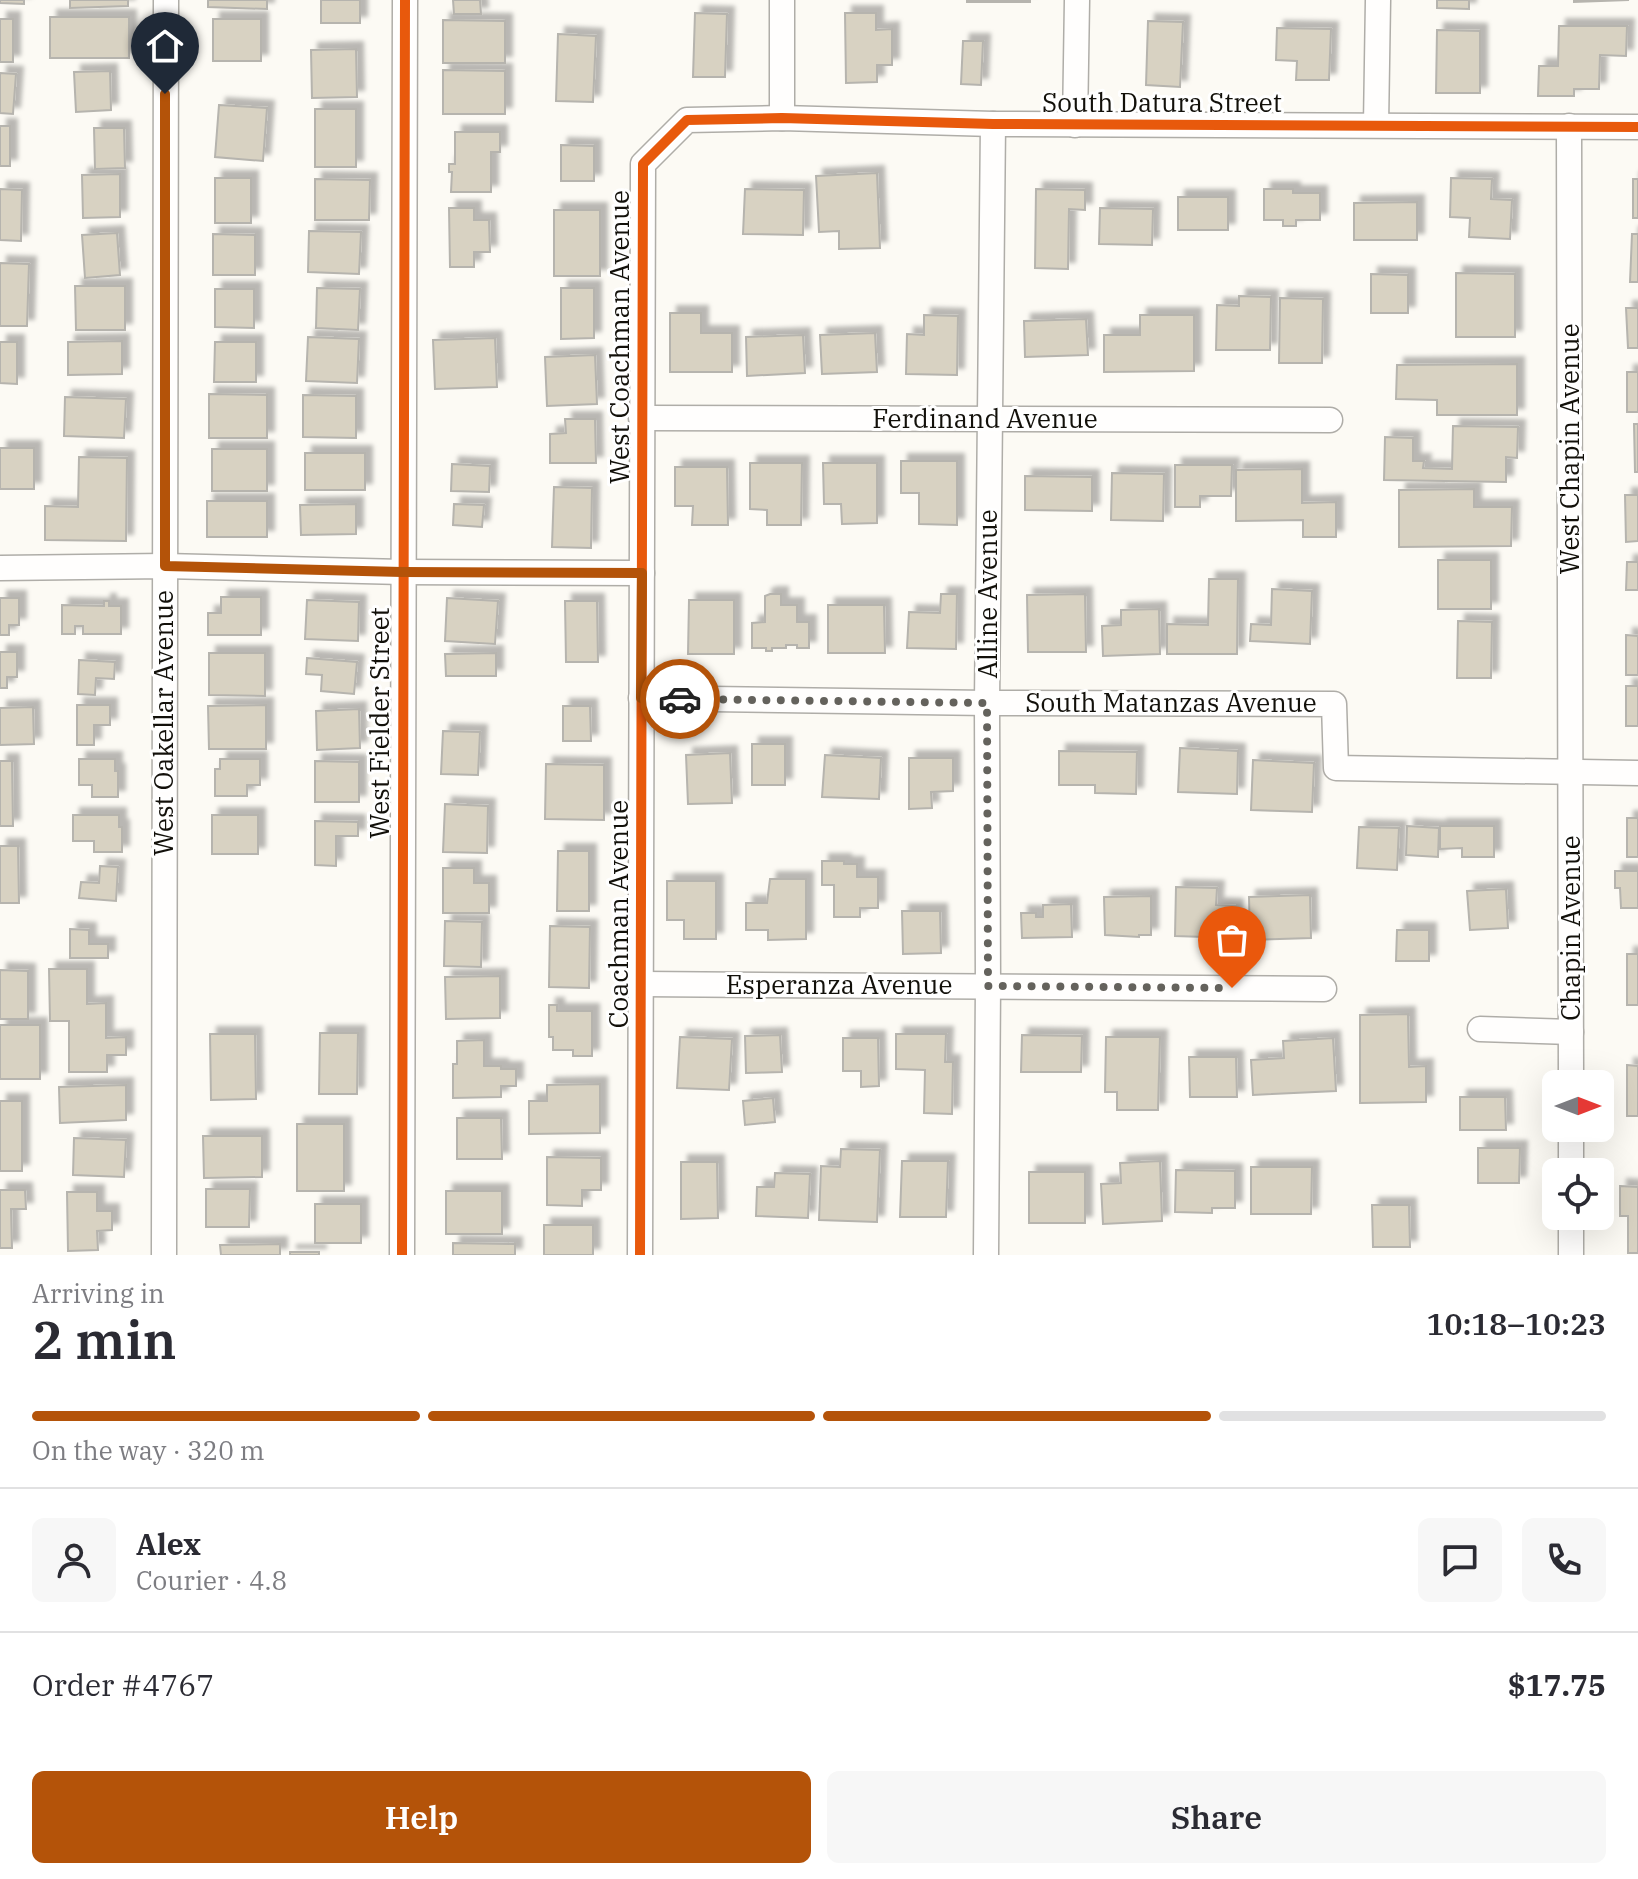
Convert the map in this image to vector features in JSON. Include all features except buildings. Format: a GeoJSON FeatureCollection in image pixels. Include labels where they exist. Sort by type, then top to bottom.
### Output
{"type":"FeatureCollection","features":[{"type":"Feature","properties":{"kind":"street","name":"West Oakellar Avenue"},"geometry":{"type":"LineString","coordinates":[[164,1255],[166,0]]}},
{"type":"Feature","properties":{"kind":"street","name":"West Fielder Street"},"geometry":{"type":"LineString","coordinates":[[402,1255],[405,0]]}},
{"type":"Feature","properties":{"kind":"street"},"geometry":{"type":"LineString","coordinates":[[782,0],[782,118]]}},
{"type":"Feature","properties":{"kind":"street"},"geometry":{"type":"LineString","coordinates":[[1075,125],[1077,0]]}},
{"type":"Feature","properties":{"kind":"street"},"geometry":{"type":"LineString","coordinates":[[1376,125],[1378,0]]}},
{"type":"Feature","properties":{"kind":"street","name":"South Datura Street"},"geometry":{"type":"LineString","coordinates":[[687,120],[782,118],[1075,125],[1638,127]]}},
{"type":"Feature","properties":{"kind":"street","name":"West Coachman Avenue"},"geometry":{"type":"LineString","coordinates":[[642,573],[643,164],[687,120]]}},
{"type":"Feature","properties":{"kind":"street","name":"Alline Avenue"},"geometry":{"type":"LineString","coordinates":[[986,1255],[987,703],[993,124]]}},
{"type":"Feature","properties":{"kind":"street","name":"West Chapin Avenue"},"geometry":{"type":"LineString","coordinates":[[1569,126],[1571,772]]}},
{"type":"Feature","properties":{"kind":"street","name":"Ferdinand Avenue"},"geometry":{"type":"LineString","coordinates":[[641,418],[1330,420]]}},
{"type":"Feature","properties":{"kind":"street"},"geometry":{"type":"LineString","coordinates":[[0,568],[165,566],[402,572],[642,573]]}},
{"type":"Feature","properties":{"kind":"street","name":"Coachman Avenue"},"geometry":{"type":"LineString","coordinates":[[640,1255],[642,573]]}},
{"type":"Feature","properties":{"kind":"street","name":"South Matanzas Avenue"},"geometry":{"type":"LineString","coordinates":[[641,698],[1334,704],[1336,768],[1638,773]]}},
{"type":"Feature","properties":{"kind":"street","name":"Chapin Avenue"},"geometry":{"type":"LineString","coordinates":[[1571,772],[1571,1070]]}},
{"type":"Feature","properties":{"kind":"street","name":"Esperanza Avenue"},"geometry":{"type":"LineString","coordinates":[[642,984],[1324,989]]}},
{"type":"Feature","properties":{"kind":"street"},"geometry":{"type":"LineString","coordinates":[[1480,1029],[1571,1032]]}},
{"type":"Feature","properties":{"kind":"street"},"geometry":{"type":"LineString","coordinates":[[1571,1230],[1571,1255]]}},
{"type":"Feature","properties":{"kind":"cycle path"},"geometry":{"type":"LineString","coordinates":[[402,1255],[405,0]]}},
{"type":"Feature","properties":{"kind":"cycle path"},"geometry":{"type":"LineString","coordinates":[[640,1255],[643,164],[687,120],[782,118],[993,124],[1638,127]]}},
{"type":"Feature","properties":{"kind":"way so far"},"geometry":{"type":"LineString","coordinates":[[680,699],[987,703],[988,986],[1232,988]]}},
{"type":"Feature","properties":{"kind":"route"},"geometry":{"type":"LineString","coordinates":[[165,94],[165,566],[402,572],[642,573],[641,698],[680,699]]}}]}
